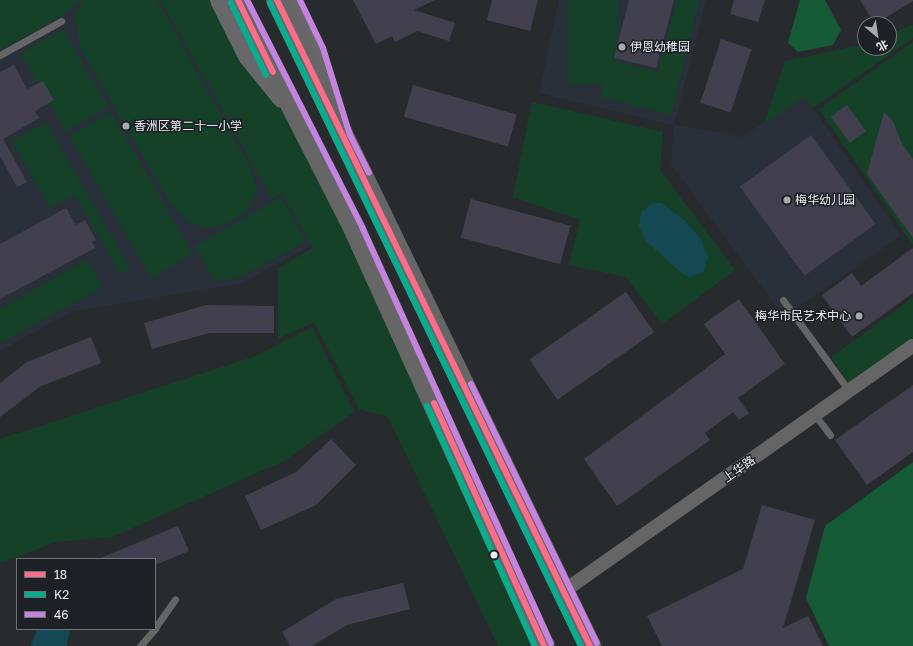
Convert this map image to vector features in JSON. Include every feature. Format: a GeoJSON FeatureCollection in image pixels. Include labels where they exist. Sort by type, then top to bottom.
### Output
{"type":"FeatureCollection","features":[{"type":"Feature","properties":{"kind":"main road"},"geometry":{"type":"LineString","coordinates":[[220,0],[248,56],[297,117]]}},
{"type":"Feature","properties":{"kind":"main road"},"geometry":{"type":"LineString","coordinates":[[238,0],[355,230],[544,646]]}},
{"type":"Feature","properties":{"kind":"main road"},"geometry":{"type":"LineString","coordinates":[[277,0],[590,646]]}},
{"type":"Feature","properties":{"kind":"main road"},"geometry":{"type":"LineString","coordinates":[[292,0],[316,51],[343,138]]}},
{"type":"Feature","properties":{"kind":"street","name":"上华路"},"geometry":{"type":"LineString","coordinates":[[564,591],[913,346]]}},
{"type":"Feature","properties":{"kind":"lane"},"geometry":{"type":"LineString","coordinates":[[0,55],[61,21]]}},
{"type":"Feature","properties":{"kind":"lane"},"geometry":{"type":"LineString","coordinates":[[783,300],[849,391]]}},
{"type":"Feature","properties":{"kind":"lane"},"geometry":{"type":"LineString","coordinates":[[815,415],[830,435]]}},
{"type":"Feature","properties":{"kind":"lane"},"geometry":{"type":"LineString","coordinates":[[156,628],[175,599]]}},
{"type":"Feature","properties":{"kind":"lane"},"geometry":{"type":"LineString","coordinates":[[140,646],[154,630]]}},
{"type":"Feature","properties":{"kind":"shaded area","name":"香洲区第二十一小学"},"geometry":{"type":"Polygon","coordinates":[[[14,0],[181,0],[316,243],[239,284],[73,311],[0,351],[0,8],[14,0]]]}},
{"type":"Feature","properties":{"kind":"shaded area","name":"伊恩幼稚园"},"geometry":{"type":"Polygon","coordinates":[[[559,0],[706,0],[674,125],[539,93],[559,0]]]}},
{"type":"Feature","properties":{"kind":"shaded area","name":"梅华幼儿园"},"geometry":{"type":"Polygon","coordinates":[[[805,97],[901,236],[784,317],[671,164],[674,125],[741,137],[805,97]]]}},
{"type":"Feature","properties":{"kind":"green space"},"geometry":{"type":"Polygon","coordinates":[[[0,0],[79,0],[62,16],[0,50],[0,0]]]}},
{"type":"Feature","properties":{"kind":"green space"},"geometry":{"type":"Polygon","coordinates":[[[83,0],[157,0],[250,167],[257,190],[245,213],[222,226],[205,228],[190,223],[172,206],[81,49],[75,16],[83,0]]]}},
{"type":"Feature","properties":{"kind":"green space"},"geometry":{"type":"Polygon","coordinates":[[[161,0],[220,0],[297,117],[543,646],[498,646],[388,417],[359,409],[314,322],[278,339],[278,268],[313,248],[282,193],[272,199],[161,0]]]}},
{"type":"Feature","properties":{"kind":"green space"},"geometry":{"type":"Polygon","coordinates":[[[568,0],[618,0],[618,84],[568,84],[568,0]]]}},
{"type":"Feature","properties":{"kind":"green space"},"geometry":{"type":"Polygon","coordinates":[[[677,0],[699,0],[671,115],[600,97],[608,60],[658,72],[677,0]]]}},
{"type":"Feature","properties":{"kind":"green space"},"geometry":{"type":"Polygon","coordinates":[[[800,0],[825,0],[841,30],[833,45],[798,52],[788,43],[800,0]]]}},
{"type":"Feature","properties":{"kind":"green space"},"geometry":{"type":"Polygon","coordinates":[[[913,25],[913,38],[897,49],[897,31],[913,25]]]}},
{"type":"Feature","properties":{"kind":"green space"},"geometry":{"type":"Polygon","coordinates":[[[63,29],[108,107],[66,131],[21,54],[63,29]]]}},
{"type":"Feature","properties":{"kind":"green space"},"geometry":{"type":"Polygon","coordinates":[[[913,42],[913,245],[819,109],[893,56],[897,56],[897,53],[913,42]]]}},
{"type":"Feature","properties":{"kind":"green space"},"geometry":{"type":"Polygon","coordinates":[[[857,46],[857,56],[887,56],[813,108],[805,97],[764,124],[785,61],[857,46]]]}},
{"type":"Feature","properties":{"kind":"green space"},"geometry":{"type":"Polygon","coordinates":[[[532,102],[663,132],[660,170],[735,270],[662,324],[626,277],[569,265],[580,220],[513,197],[532,102]]]}},
{"type":"Feature","properties":{"kind":"green space"},"geometry":{"type":"Polygon","coordinates":[[[111,112],[193,254],[151,278],[69,136],[111,112]]]}},
{"type":"Feature","properties":{"kind":"green space"},"geometry":{"type":"Polygon","coordinates":[[[46,122],[130,269],[121,274],[75,195],[50,208],[12,141],[46,122]]]}},
{"type":"Feature","properties":{"kind":"green space"},"geometry":{"type":"Polygon","coordinates":[[[281,197],[306,242],[238,278],[214,281],[195,246],[281,197]]]}},
{"type":"Feature","properties":{"kind":"green space"},"geometry":{"type":"Polygon","coordinates":[[[87,260],[103,287],[0,343],[0,309],[87,260]]]}},
{"type":"Feature","properties":{"kind":"green space"},"geometry":{"type":"Polygon","coordinates":[[[913,298],[913,339],[849,384],[831,357],[913,298]]]}},
{"type":"Feature","properties":{"kind":"green space"},"geometry":{"type":"Polygon","coordinates":[[[312,327],[354,412],[284,461],[112,537],[56,542],[0,563],[0,439],[256,356],[312,327]]]}},
{"type":"Feature","properties":{"kind":"green space"},"geometry":{"type":"Polygon","coordinates":[[[913,462],[913,646],[829,646],[806,598],[825,526],[913,462]]]}},
{"type":"Feature","properties":{"kind":"water"},"geometry":{"type":"Polygon","coordinates":[[[653,203],[661,203],[685,221],[700,238],[708,257],[703,272],[690,277],[683,274],[646,241],[639,227],[641,212],[653,203]]]}},
{"type":"Feature","properties":{"kind":"water"},"geometry":{"type":"Polygon","coordinates":[[[37,630],[70,630],[67,646],[31,646],[37,630]]]}},
{"type":"Feature","properties":{"kind":"building"},"geometry":{"type":"Polygon","coordinates":[[[353,0],[435,0],[414,10],[455,23],[449,41],[417,31],[395,42],[392,36],[376,44],[353,0]]]}},
{"type":"Feature","properties":{"kind":"building"},"geometry":{"type":"Polygon","coordinates":[[[492,0],[538,0],[530,31],[487,20],[492,0]]]}},
{"type":"Feature","properties":{"kind":"building"},"geometry":{"type":"Polygon","coordinates":[[[629,0],[674,0],[656,68],[614,58],[629,0]]]}},
{"type":"Feature","properties":{"kind":"building"},"geometry":{"type":"Polygon","coordinates":[[[734,0],[765,0],[758,22],[730,14],[734,0]]]}},
{"type":"Feature","properties":{"kind":"building"},"geometry":{"type":"Polygon","coordinates":[[[860,0],[913,0],[888,16],[870,16],[860,0]]]}},
{"type":"Feature","properties":{"kind":"building"},"geometry":{"type":"Polygon","coordinates":[[[721,39],[751,49],[731,113],[700,103],[721,39]]]}},
{"type":"Feature","properties":{"kind":"building"},"geometry":{"type":"Polygon","coordinates":[[[14,65],[27,89],[43,81],[54,100],[35,111],[39,118],[3,139],[27,182],[17,187],[0,156],[0,72],[14,65]]]}},
{"type":"Feature","properties":{"kind":"building"},"geometry":{"type":"Polygon","coordinates":[[[413,85],[517,115],[508,146],[404,117],[413,85]]]}},
{"type":"Feature","properties":{"kind":"building"},"geometry":{"type":"Polygon","coordinates":[[[847,105],[866,131],[850,143],[831,117],[847,105]]]}},
{"type":"Feature","properties":{"kind":"building"},"geometry":{"type":"Polygon","coordinates":[[[884,112],[893,121],[901,142],[913,159],[913,238],[867,174],[884,112]]]}},
{"type":"Feature","properties":{"kind":"building"},"geometry":{"type":"Polygon","coordinates":[[[811,135],[876,224],[804,276],[740,187],[811,135]]]}},
{"type":"Feature","properties":{"kind":"building"},"geometry":{"type":"Polygon","coordinates":[[[471,199],[570,226],[560,264],[461,238],[471,199]]]}},
{"type":"Feature","properties":{"kind":"building"},"geometry":{"type":"Polygon","coordinates":[[[66,208],[76,225],[85,220],[96,240],[92,242],[95,248],[0,299],[0,244],[66,208]]]}},
{"type":"Feature","properties":{"kind":"building","name":"梅华市民艺术中心"},"geometry":{"type":"Polygon","coordinates":[[[913,248],[913,293],[852,337],[822,295],[852,273],[861,286],[913,248]]]}},
{"type":"Feature","properties":{"kind":"building"},"geometry":{"type":"Polygon","coordinates":[[[626,292],[654,332],[557,400],[529,360],[626,292]]]}},
{"type":"Feature","properties":{"kind":"building"},"geometry":{"type":"Polygon","coordinates":[[[739,299],[785,364],[738,398],[749,413],[739,420],[733,412],[705,433],[710,440],[617,506],[584,459],[725,354],[704,324],[739,299]]]}},
{"type":"Feature","properties":{"kind":"building"},"geometry":{"type":"Polygon","coordinates":[[[206,305],[274,306],[274,333],[209,333],[152,349],[144,323],[206,305]]]}},
{"type":"Feature","properties":{"kind":"building"},"geometry":{"type":"Polygon","coordinates":[[[91,337],[101,363],[41,386],[0,417],[0,383],[27,362],[91,337]]]}},
{"type":"Feature","properties":{"kind":"building"},"geometry":{"type":"Polygon","coordinates":[[[913,385],[913,452],[867,485],[835,440],[913,385]]]}},
{"type":"Feature","properties":{"kind":"building"},"geometry":{"type":"Polygon","coordinates":[[[331,439],[356,465],[316,505],[261,530],[245,496],[296,472],[331,439]]]}},
{"type":"Feature","properties":{"kind":"building"},"geometry":{"type":"Polygon","coordinates":[[[762,505],[815,520],[783,628],[808,616],[823,646],[662,646],[647,616],[743,569],[762,505]]]}},
{"type":"Feature","properties":{"kind":"building"},"geometry":{"type":"Polygon","coordinates":[[[178,526],[189,551],[156,565],[156,558],[100,558],[178,526]]]}},
{"type":"Feature","properties":{"kind":"building"},"geometry":{"type":"Polygon","coordinates":[[[403,583],[410,609],[347,625],[312,646],[290,646],[282,632],[336,599],[403,583]]]}},
{"type":"Feature","properties":{"kind":"transit line","name":"18"},"geometry":{"type":"LineString","coordinates":[[238,0],[273,72]]}},
{"type":"Feature","properties":{"kind":"transit line","name":"46"},"geometry":{"type":"LineString","coordinates":[[247,0],[362,227],[551,643]]}},
{"type":"Feature","properties":{"kind":"transit line","name":"18"},"geometry":{"type":"LineString","coordinates":[[277,0],[590,646]]}},
{"type":"Feature","properties":{"kind":"transit line","name":"46"},"geometry":{"type":"LineString","coordinates":[[300,0],[323,48],[350,135],[369,173]]}},
{"type":"Feature","properties":{"kind":"transit line","name":"K2"},"geometry":{"type":"LineString","coordinates":[[231,3],[266,75]]}},
{"type":"Feature","properties":{"kind":"transit line","name":"K2"},"geometry":{"type":"LineString","coordinates":[[270,3],[581,646]]}},
{"type":"Feature","properties":{"kind":"transit line","name":"46"},"geometry":{"type":"LineString","coordinates":[[471,384],[597,643]]}},
{"type":"Feature","properties":{"kind":"transit line","name":"18"},"geometry":{"type":"LineString","coordinates":[[434,403],[544,646]]}},
{"type":"Feature","properties":{"kind":"transit line","name":"K2"},"geometry":{"type":"LineString","coordinates":[[427,406],[535,646]]}},
{"type":"Feature","properties":{"kind":"place","name":"伊恩幼稚园"},"geometry":{"type":"Point","coordinates":[622,47]}},
{"type":"Feature","properties":{"kind":"place","name":"香洲区第二十一小学"},"geometry":{"type":"Point","coordinates":[126,126]}},
{"type":"Feature","properties":{"kind":"place","name":"梅华幼儿园"},"geometry":{"type":"Point","coordinates":[787,200]}},
{"type":"Feature","properties":{"kind":"place","name":"梅华市民艺术中心"},"geometry":{"type":"Point","coordinates":[859,316]}}]}
